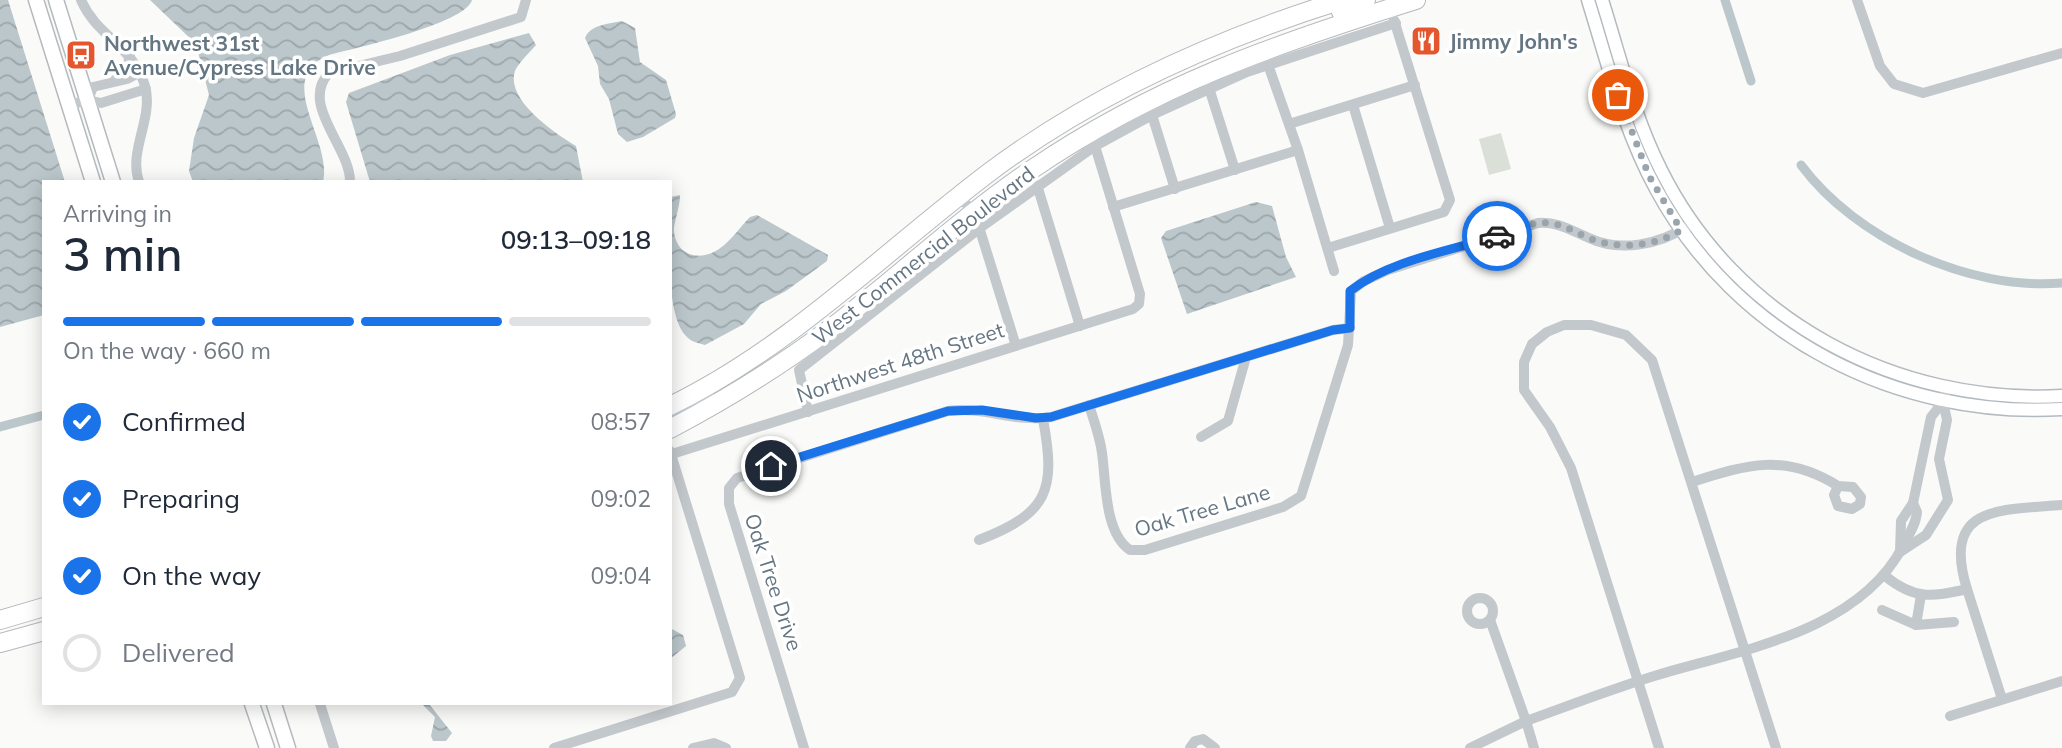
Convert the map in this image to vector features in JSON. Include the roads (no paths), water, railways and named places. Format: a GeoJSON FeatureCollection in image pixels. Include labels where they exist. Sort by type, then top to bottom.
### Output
{"type":"FeatureCollection","features":[{"type":"Feature","properties":{"kind":"highway","name":"West Commercial Boulevard"},"geometry":{"type":"LineString","coordinates":[[672,404],[763,349],[813,314],[958,197],[1034,141],[1136,81],[1220,43],[1342,0]]}},
{"type":"Feature","properties":{"kind":"highway"},"geometry":{"type":"LineString","coordinates":[[1264,58],[1294,29],[1359,6],[1366,0]]}},
{"type":"Feature","properties":{"kind":"highway","name":"West Commercial Boulevard"},"geometry":{"type":"LineString","coordinates":[[672,428],[773,369],[977,219],[1045,160],[1112,119],[1186,81],[1390,17],[1416,0]]}},
{"type":"Feature","properties":{"kind":"highway"},"geometry":{"type":"LineString","coordinates":[[0,620],[42,608]]}},
{"type":"Feature","properties":{"kind":"highway"},"geometry":{"type":"LineString","coordinates":[[0,643],[42,632]]}},
{"type":"Feature","properties":{"kind":"main road"},"geometry":{"type":"LineString","coordinates":[[36,0],[92,180]]}},
{"type":"Feature","properties":{"kind":"main road"},"geometry":{"type":"LineString","coordinates":[[56,0],[112,180]]}},
{"type":"Feature","properties":{"kind":"main road"},"geometry":{"type":"LineString","coordinates":[[1588,0],[1638,152],[1656,189],[1687,227],[1729,287],[1789,336],[1830,361],[1871,380],[2008,410],[2062,409]]}},
{"type":"Feature","properties":{"kind":"main road"},"geometry":{"type":"LineString","coordinates":[[1602,0],[1644,133],[1687,227]]}},
{"type":"Feature","properties":{"kind":"main road"},"geometry":{"type":"LineString","coordinates":[[1944,395],[2062,396]]}},
{"type":"Feature","properties":{"kind":"main road"},"geometry":{"type":"LineString","coordinates":[[252,705],[267,748]]}},
{"type":"Feature","properties":{"kind":"main road"},"geometry":{"type":"LineString","coordinates":[[274,705],[288,748]]}},
{"type":"Feature","properties":{"kind":"street"},"geometry":{"type":"LineString","coordinates":[[82,0],[102,30],[130,54],[146,89],[147,111],[135,165],[139,180]]}},
{"type":"Feature","properties":{"kind":"street"},"geometry":{"type":"LineString","coordinates":[[349,180],[320,100],[325,78],[338,70],[400,56],[521,17],[526,0]]}},
{"type":"Feature","properties":{"kind":"street"},"geometry":{"type":"LineString","coordinates":[[1857,0],[1880,66],[1894,84],[1923,93],[2062,53]]}},
{"type":"Feature","properties":{"kind":"street"},"geometry":{"type":"LineString","coordinates":[[1328,248],[1444,212],[1450,206],[1415,85],[1390,17]]}},
{"type":"Feature","properties":{"kind":"street"},"geometry":{"type":"LineString","coordinates":[[113,82],[127,68],[130,54]]}},
{"type":"Feature","properties":{"kind":"street"},"geometry":{"type":"LineString","coordinates":[[808,412],[799,370],[977,219],[1037,185],[1095,146],[1264,58],[1298,150],[1334,271]]}},
{"type":"Feature","properties":{"kind":"street"},"geometry":{"type":"LineString","coordinates":[[88,100],[93,87],[140,72]]}},
{"type":"Feature","properties":{"kind":"street"},"geometry":{"type":"LineString","coordinates":[[1289,124],[1415,85]]}},
{"type":"Feature","properties":{"kind":"street"},"geometry":{"type":"LineString","coordinates":[[1209,88],[1235,170]]}},
{"type":"Feature","properties":{"kind":"street"},"geometry":{"type":"LineString","coordinates":[[70,105],[88,100],[102,103],[146,89]]}},
{"type":"Feature","properties":{"kind":"street"},"geometry":{"type":"LineString","coordinates":[[1353,105],[1390,228]]}},
{"type":"Feature","properties":{"kind":"street"},"geometry":{"type":"LineString","coordinates":[[1152,115],[1175,189]]}},
{"type":"Feature","properties":{"kind":"street"},"geometry":{"type":"LineString","coordinates":[[1095,146],[1113,207],[1298,150]]}},
{"type":"Feature","properties":{"kind":"street"},"geometry":{"type":"LineString","coordinates":[[1037,185],[1080,326]]}},
{"type":"Feature","properties":{"kind":"street"},"geometry":{"type":"LineString","coordinates":[[958,197],[977,219],[1016,346]]}},
{"type":"Feature","properties":{"kind":"street","name":"Northwest 48th Street"},"geometry":{"type":"LineString","coordinates":[[672,453],[1133,309],[1139,304],[1140,294],[1113,207]]}},
{"type":"Feature","properties":{"kind":"street"},"geometry":{"type":"LineString","coordinates":[[1350,328],[1350,291],[1388,270],[1538,223],[1557,224],[1595,241],[1619,244],[1653,242],[1687,227]]}},
{"type":"Feature","properties":{"kind":"street"},"geometry":{"type":"LineString","coordinates":[[1659,748],[1571,468],[1563,449],[1524,390],[1524,362],[1532,344],[1547,332],[1564,325],[1591,325],[1626,335],[1652,360],[1776,748]]}},
{"type":"Feature","properties":{"kind":"street","name":"Oak Tree Drive"},"geometry":{"type":"LineString","coordinates":[[804,748],[729,504],[733,481],[745,474],[948,411],[982,410],[1043,419],[1333,330],[1350,328]]}},
{"type":"Feature","properties":{"kind":"street","name":"Oak Tree Lane"},"geometry":{"type":"LineString","coordinates":[[1089,405],[1102,453],[1105,498],[1119,538],[1130,550],[1145,550],[1283,507],[1301,496],[1350,328]]}},
{"type":"Feature","properties":{"kind":"street","name":"West Commercial Boulevard"},"geometry":{"type":"LineString","coordinates":[[672,416],[725,386],[763,349]]}},
{"type":"Feature","properties":{"kind":"street"},"geometry":{"type":"LineString","coordinates":[[1201,437],[1228,421],[1246,357]]}},
{"type":"Feature","properties":{"kind":"street"},"geometry":{"type":"LineString","coordinates":[[1470,748],[1526,721],[1638,681],[1818,624],[1846,608],[1885,576],[1900,552],[1916,517],[1913,503],[1931,417],[1944,395]]}},
{"type":"Feature","properties":{"kind":"street"},"geometry":{"type":"LineString","coordinates":[[1900,552],[1920,541],[1948,500],[1939,459],[1947,420],[1944,395]]}},
{"type":"Feature","properties":{"kind":"street"},"geometry":{"type":"LineString","coordinates":[[979,540],[1017,522],[1043,497],[1048,461],[1043,419]]}},
{"type":"Feature","properties":{"kind":"street"},"geometry":{"type":"LineString","coordinates":[[554,748],[732,692],[738,686],[740,678],[675,480],[672,460]]}},
{"type":"Feature","properties":{"kind":"street"},"geometry":{"type":"LineString","coordinates":[[1692,482],[1745,466],[1777,464],[1802,468],[1838,486]]}},
{"type":"Feature","properties":{"kind":"street"},"geometry":{"type":"LineString","coordinates":[[1913,503],[1923,510],[1939,513]]}},
{"type":"Feature","properties":{"kind":"street"},"geometry":{"type":"LineString","coordinates":[[2002,699],[1967,589],[1958,554],[1961,541],[1980,517],[1996,510],[2062,505]]}},
{"type":"Feature","properties":{"kind":"street"},"geometry":{"type":"LineString","coordinates":[[1885,576],[1909,592],[1921,595],[1941,595],[1967,589]]}},
{"type":"Feature","properties":{"kind":"street"},"geometry":{"type":"LineString","coordinates":[[1916,625],[1921,595]]}},
{"type":"Feature","properties":{"kind":"street"},"geometry":{"type":"LineString","coordinates":[[1882,610],[1916,625],[1954,622]]}},
{"type":"Feature","properties":{"kind":"street"},"geometry":{"type":"LineString","coordinates":[[1490,620],[1534,748]]}},
{"type":"Feature","properties":{"kind":"street"},"geometry":{"type":"LineString","coordinates":[[1950,716],[2062,681]]}},
{"type":"Feature","properties":{"kind":"street"},"geometry":{"type":"LineString","coordinates":[[320,705],[334,748]]}},
{"type":"Feature","properties":{"kind":"street"},"geometry":{"type":"LineString","coordinates":[[1190,748],[1195,741],[1203,739],[1215,748]]}},
{"type":"Feature","properties":{"kind":"street"},"geometry":{"type":"LineString","coordinates":[[693,748],[714,743],[726,748]]}},
{"type":"Feature","properties":{"kind":"water"},"geometry":{"type":"Polygon","coordinates":[[[0,0],[8,0],[64,180],[42,180],[42,316],[0,327],[0,0]]]}},
{"type":"Feature","properties":{"kind":"water"},"geometry":{"type":"Polygon","coordinates":[[[150,0],[472,0],[465,9],[431,26],[329,55],[313,66],[305,79],[305,95],[324,165],[323,180],[192,180],[189,171],[194,138],[209,95],[196,44],[150,0]]]}},
{"type":"Feature","properties":{"kind":"water"},"geometry":{"type":"Polygon","coordinates":[[[622,21],[635,28],[640,62],[666,80],[676,114],[675,118],[643,137],[627,142],[618,134],[609,99],[600,84],[598,66],[585,38],[596,27],[622,21]]]}},
{"type":"Feature","properties":{"kind":"water"},"geometry":{"type":"Polygon","coordinates":[[[529,33],[536,45],[515,71],[514,82],[518,93],[534,115],[576,146],[583,180],[369,180],[346,102],[349,93],[450,55],[529,33]]]}},
{"type":"Feature","properties":{"kind":"water"},"geometry":{"type":"Polygon","coordinates":[[[680,195],[674,232],[676,240],[680,247],[690,254],[704,255],[719,249],[750,217],[757,215],[828,255],[827,261],[786,291],[761,304],[744,324],[705,345],[692,341],[679,325],[672,297],[672,197],[680,195]]]}},
{"type":"Feature","properties":{"kind":"water"},"geometry":{"type":"Polygon","coordinates":[[[1256,202],[1272,206],[1286,257],[1296,277],[1187,314],[1161,238],[1166,231],[1256,202]]]}},
{"type":"Feature","properties":{"kind":"water"},"geometry":{"type":"Polygon","coordinates":[[[672,629],[683,635],[686,646],[672,657],[672,629]]]}},
{"type":"Feature","properties":{"kind":"water"},"geometry":{"type":"Polygon","coordinates":[[[423,705],[430,705],[452,733],[446,741],[433,741],[431,736],[435,717],[423,705]]]}},
{"type":"Feature","properties":{"kind":"waterway"},"geometry":{"type":"LineString","coordinates":[[1725,0],[1751,81]]}},
{"type":"Feature","properties":{"kind":"waterway"},"geometry":{"type":"LineString","coordinates":[[1801,165],[1824,192],[1852,216],[1917,255],[1953,269],[1990,278],[2026,283],[2062,283]]}},
{"type":"Feature","properties":{"kind":"waterway"},"geometry":{"type":"LineString","coordinates":[[0,427],[42,416]]}},
{"type":"Feature","properties":{"kind":"place","name":"Jimmy John's"},"geometry":{"type":"Point","coordinates":[1426,41]}},
{"type":"Feature","properties":{"kind":"place","name":"Northwest 31st Avenue/Cypress Lake Drive"},"geometry":{"type":"Point","coordinates":[81,55]}}]}
